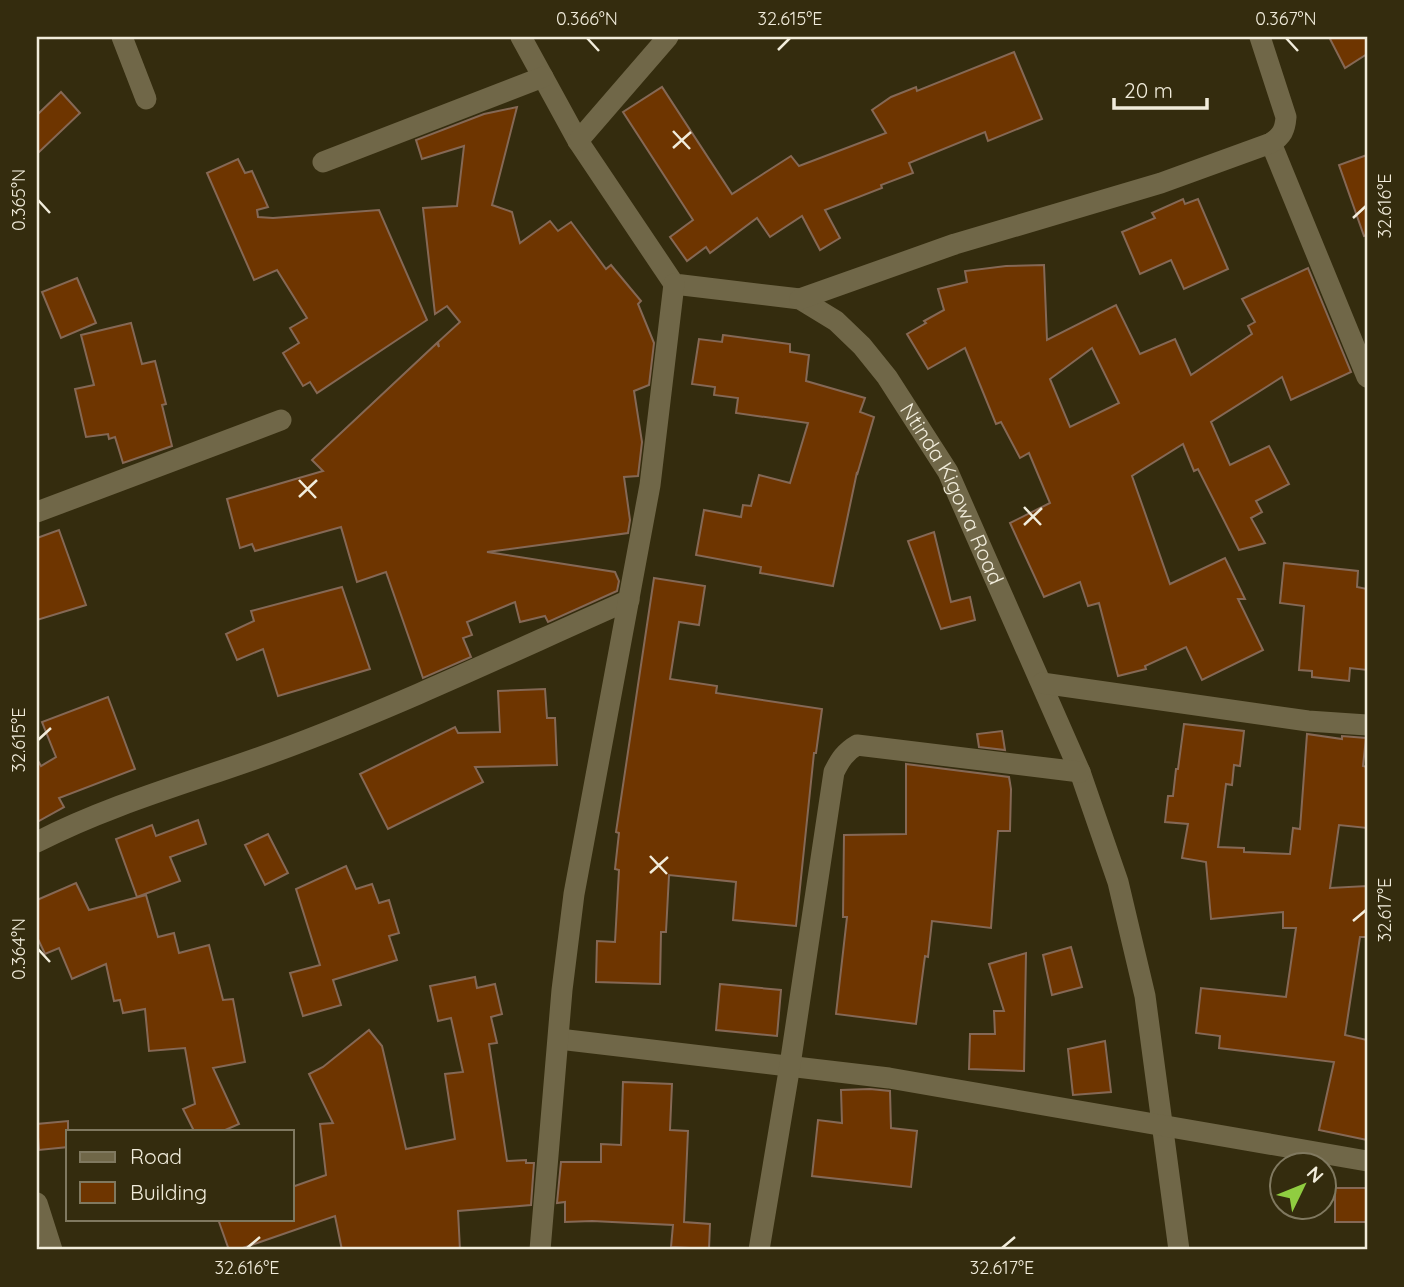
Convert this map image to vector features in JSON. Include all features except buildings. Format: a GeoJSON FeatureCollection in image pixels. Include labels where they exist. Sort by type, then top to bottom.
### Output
{"type":"FeatureCollection","features":[{"type":"Feature","properties":{"kind":"street"},"geometry":{"type":"LineString","coordinates":[[122,37],[146,99]]}},
{"type":"Feature","properties":{"kind":"street"},"geometry":{"type":"LineString","coordinates":[[521,37],[578,141],[674,284],[650,485],[574,894],[562,990],[540,1250]]}},
{"type":"Feature","properties":{"kind":"street"},"geometry":{"type":"LineString","coordinates":[[578,141],[668,37]]}},
{"type":"Feature","properties":{"kind":"street"},"geometry":{"type":"LineString","coordinates":[[800,299],[955,244],[1161,183],[1271,143],[1280,137],[1285,128],[1286,117],[1260,37]]}},
{"type":"Feature","properties":{"kind":"street"},"geometry":{"type":"LineString","coordinates":[[323,162],[543,77]]}},
{"type":"Feature","properties":{"kind":"street"},"geometry":{"type":"LineString","coordinates":[[1271,143],[1367,377]]}},
{"type":"Feature","properties":{"kind":"street","name":"Ntinda Kigowa Road"},"geometry":{"type":"LineString","coordinates":[[674,284],[800,299],[836,321],[862,346],[887,377],[948,472],[1080,772],[1118,882],[1142,983],[1179,1250]]}},
{"type":"Feature","properties":{"kind":"street"},"geometry":{"type":"LineString","coordinates":[[37,512],[281,420]]}},
{"type":"Feature","properties":{"kind":"street"},"geometry":{"type":"LineString","coordinates":[[37,842],[108,810],[233,768],[372,715],[629,600]]}},
{"type":"Feature","properties":{"kind":"street"},"geometry":{"type":"LineString","coordinates":[[1042,682],[1308,721],[1367,725]]}},
{"type":"Feature","properties":{"kind":"street"},"geometry":{"type":"LineString","coordinates":[[759,1250],[834,772],[846,751],[857,746],[1080,772]]}},
{"type":"Feature","properties":{"kind":"street"},"geometry":{"type":"LineString","coordinates":[[559,1039],[889,1078],[1367,1161]]}},
{"type":"Feature","properties":{"kind":"street"},"geometry":{"type":"LineString","coordinates":[[37,1203],[52,1250]]}}]}
